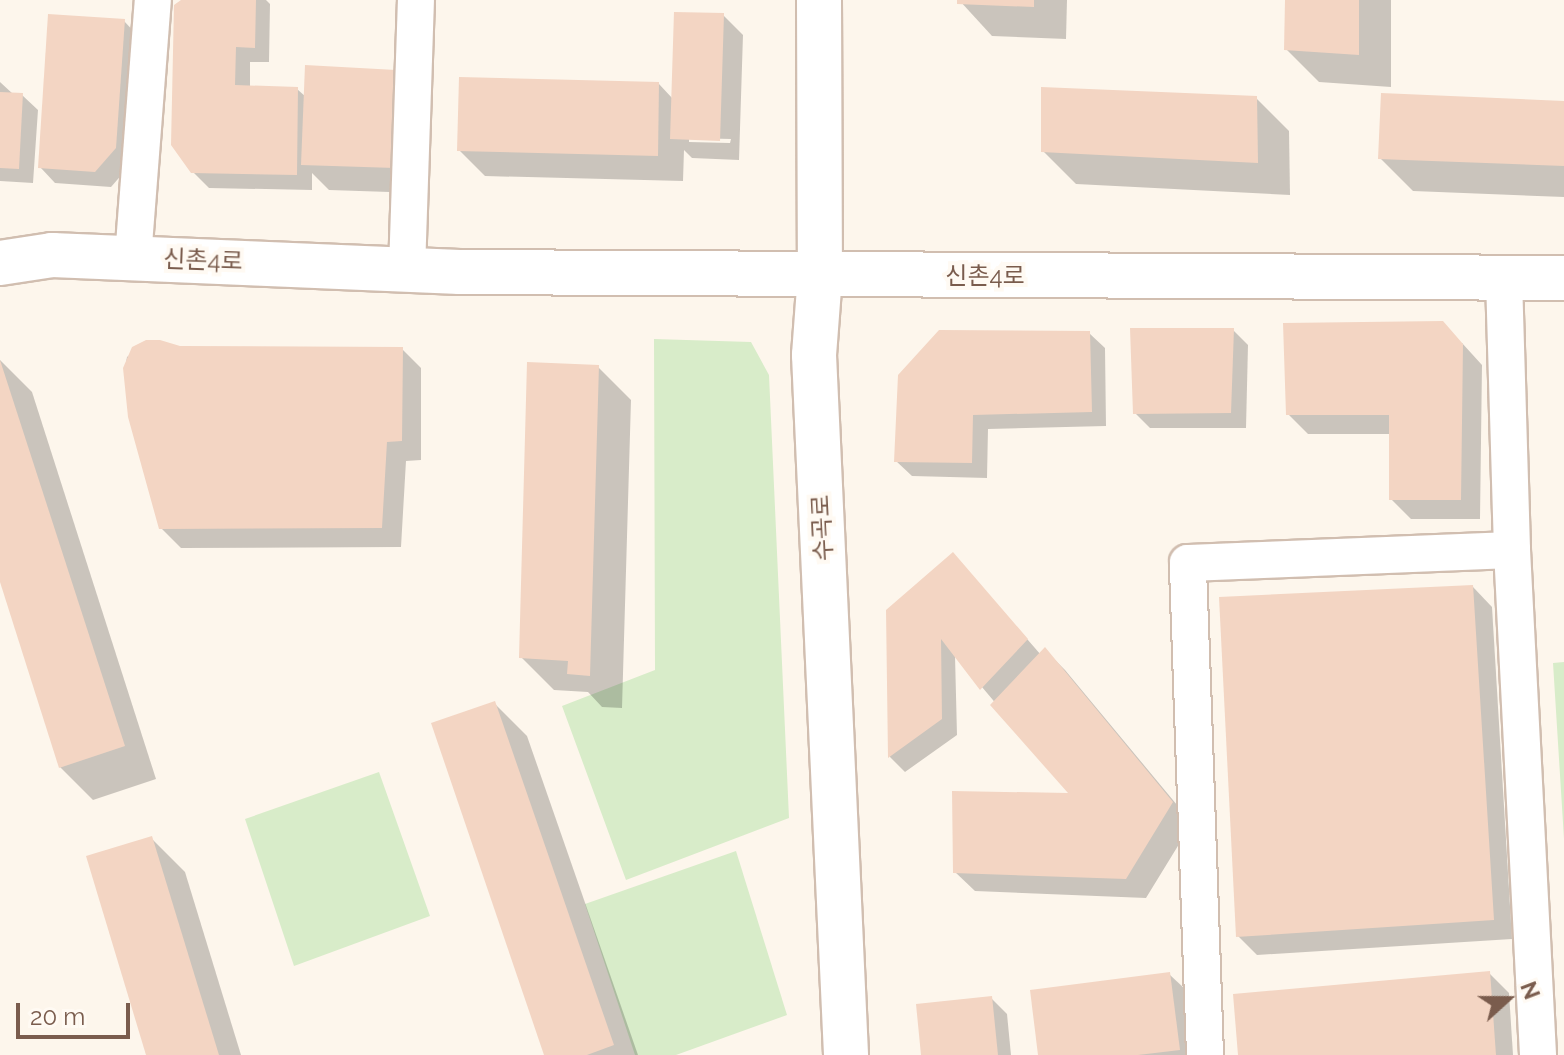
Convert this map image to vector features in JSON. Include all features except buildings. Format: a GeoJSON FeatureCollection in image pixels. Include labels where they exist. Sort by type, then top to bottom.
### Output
{"type":"FeatureCollection","features":[{"type":"Feature","properties":{"kind":"street"},"geometry":{"type":"LineString","coordinates":[[133,258],[153,0]]}},
{"type":"Feature","properties":{"kind":"street"},"geometry":{"type":"LineString","coordinates":[[407,270],[416,0]]}},
{"type":"Feature","properties":{"kind":"street","name":"수곡로"},"geometry":{"type":"LineString","coordinates":[[819,0],[820,275],[814,355],[846,1055]]}},
{"type":"Feature","properties":{"kind":"street"},"geometry":{"type":"LineString","coordinates":[[0,244],[52,255]]}},
{"type":"Feature","properties":{"kind":"street","name":"신촌4로"},"geometry":{"type":"LineString","coordinates":[[0,263],[52,255],[407,270],[1564,278]]}},
{"type":"Feature","properties":{"kind":"street"},"geometry":{"type":"LineString","coordinates":[[1504,279],[1512,550],[1538,1055]]}},
{"type":"Feature","properties":{"kind":"street"},"geometry":{"type":"LineString","coordinates":[[1205,1055],[1188,563],[1512,550]]}},
{"type":"Feature","properties":{"kind":"green space"},"geometry":{"type":"Polygon","coordinates":[[[654,339],[751,342],[769,375],[789,818],[626,880],[562,706],[655,670],[654,339]]]}},
{"type":"Feature","properties":{"kind":"green space"},"geometry":{"type":"Polygon","coordinates":[[[1564,662],[1564,839],[1553,663],[1564,662]]]}},
{"type":"Feature","properties":{"kind":"green space"},"geometry":{"type":"Polygon","coordinates":[[[379,772],[430,916],[294,966],[245,819],[379,772]]]}},
{"type":"Feature","properties":{"kind":"green space"},"geometry":{"type":"Polygon","coordinates":[[[736,851],[787,1015],[676,1055],[635,1055],[585,904],[736,851]]]}}]}
